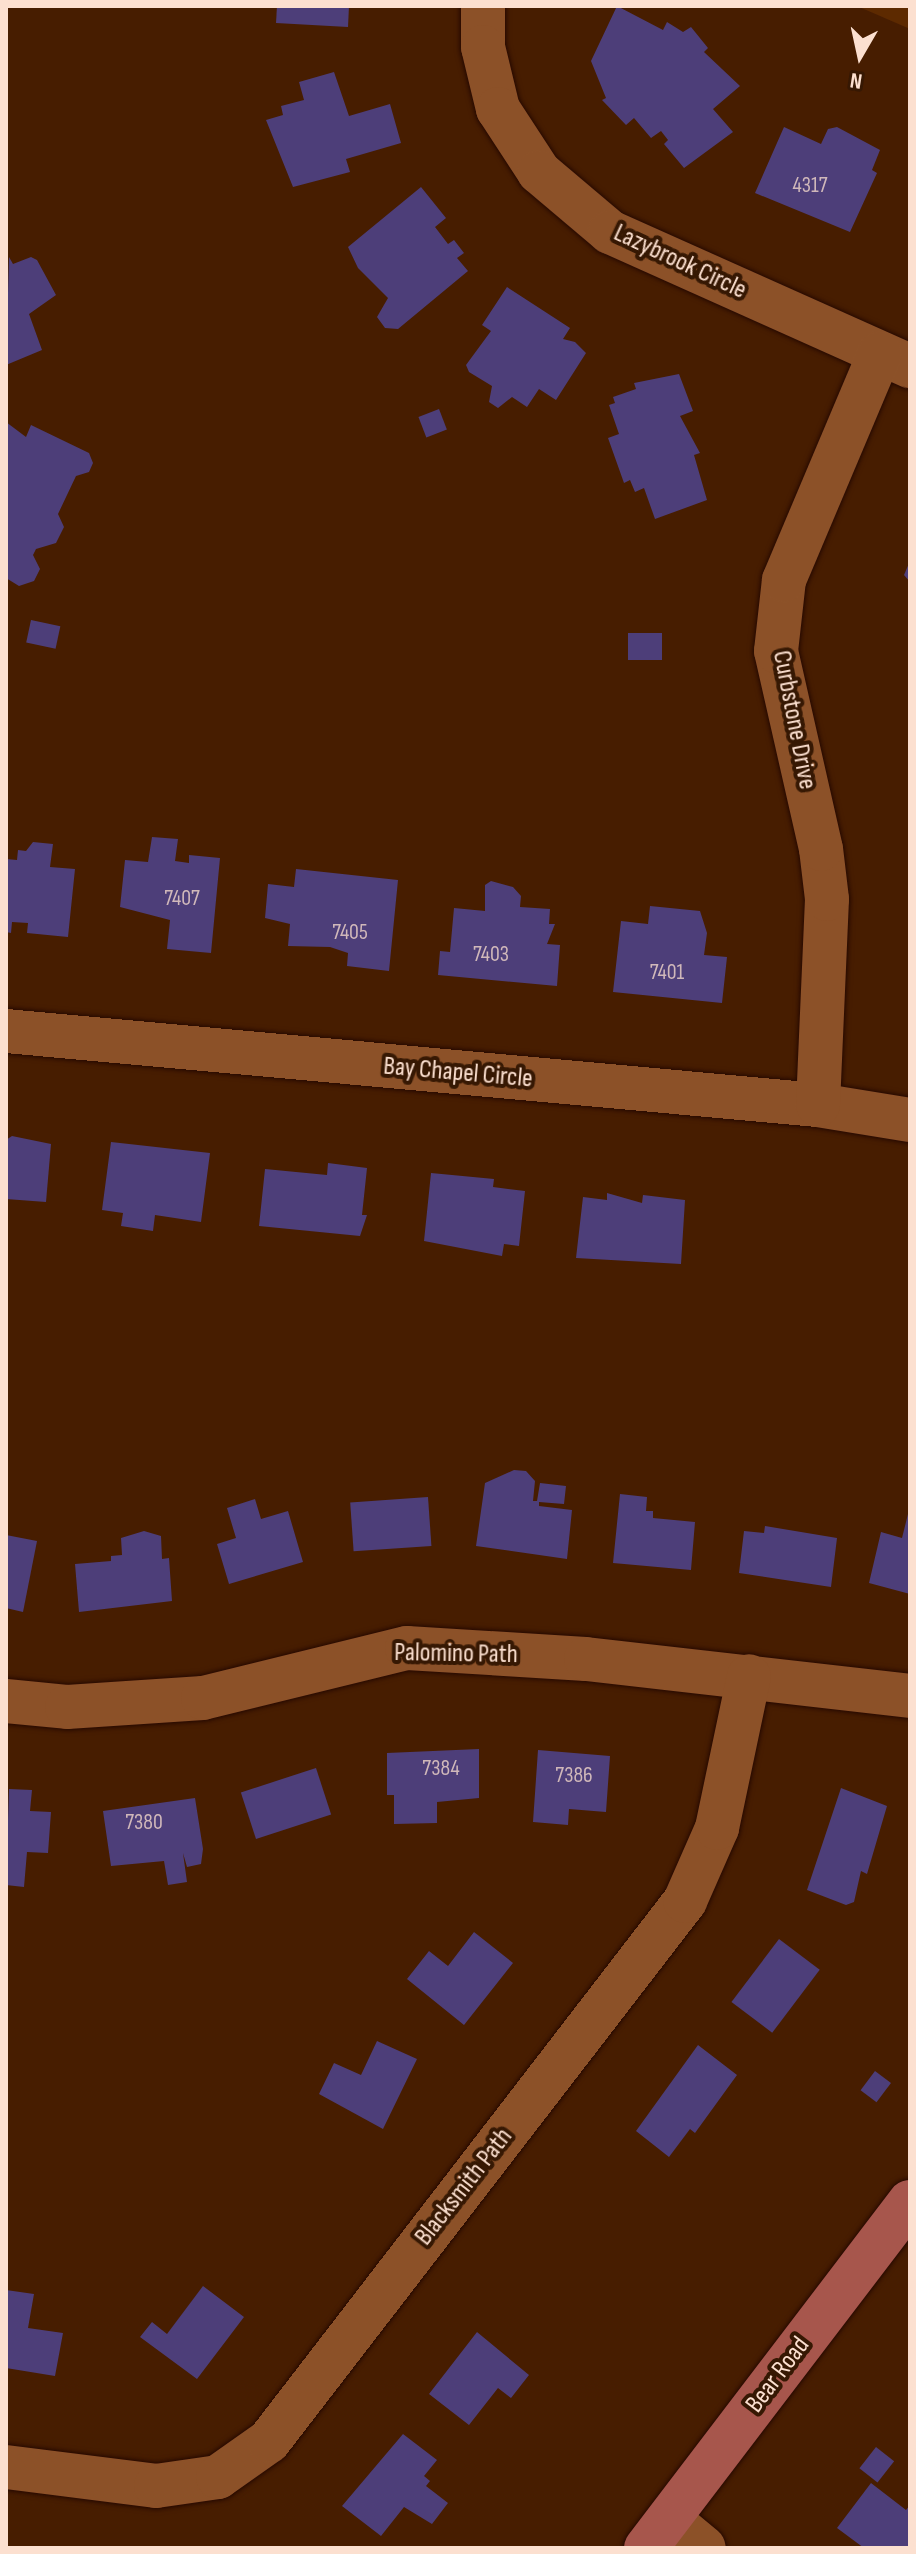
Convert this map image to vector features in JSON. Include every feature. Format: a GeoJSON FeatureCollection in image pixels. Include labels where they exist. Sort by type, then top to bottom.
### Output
{"type":"FeatureCollection","features":[{"type":"Feature","properties":{"kind":"street","name":"Lazybrook Circle"},"geometry":{"type":"LineString","coordinates":[[483,6],[483,47],[498,109],[539,172],[610,232],[895,360]]}},
{"type":"Feature","properties":{"kind":"street","name":"Curbstone Drive"},"geometry":{"type":"LineString","coordinates":[[818,1105],[827,899],[821,849],[776,651],[784,580],[895,360]]}},
{"type":"Feature","properties":{"kind":"street","name":"Bay Chapel Circle"},"geometry":{"type":"LineString","coordinates":[[6,1031],[818,1105],[910,1120]]}},
{"type":"Feature","properties":{"kind":"street","name":"Palomino Path"},"geometry":{"type":"LineString","coordinates":[[6,1701],[67,1707],[203,1698],[407,1648],[749,1676],[910,1696]]}},
{"type":"Feature","properties":{"kind":"street","name":"Blacksmith Path"},"geometry":{"type":"LineString","coordinates":[[6,2467],[156,2486],[218,2477],[269,2441],[685,1901],[717,1828],[749,1676]]}},
{"type":"Feature","properties":{"kind":"street","name":"Bear Road"},"geometry":{"type":"LineString","coordinates":[[658,2533],[910,2202]]}},
{"type":"Feature","properties":{"kind":"street"},"geometry":{"type":"LineString","coordinates":[[658,2533],[704,2548]]}},
{"type":"Feature","properties":{"kind":"shaded area"},"geometry":{"type":"Polygon","coordinates":[[[857,6],[910,6],[910,29],[857,6]]]}},
{"type":"Feature","properties":{"kind":"building"},"geometry":{"type":"Polygon","coordinates":[[[277,6],[349,6],[348,27],[276,23],[277,6]]]}},
{"type":"Feature","properties":{"kind":"building"},"geometry":{"type":"Polygon","coordinates":[[[617,6],[663,30],[667,22],[683,32],[691,27],[708,48],[704,52],[740,86],[713,109],[733,132],[684,168],[664,144],[668,140],[661,131],[651,138],[634,118],[626,125],[602,100],[606,98],[591,61],[617,6]]]}},
{"type":"Feature","properties":{"kind":"building"},"geometry":{"type":"Polygon","coordinates":[[[334,72],[349,116],[390,104],[401,143],[346,159],[350,172],[293,187],[266,120],[283,115],[281,106],[304,100],[299,82],[334,72]]]}},
{"type":"Feature","properties":{"kind":"building"},"geometry":{"type":"Polygon","coordinates":[[[784,127],[821,144],[828,129],[837,127],[880,150],[872,170],[877,173],[850,232],[755,193],[784,127]]]}},
{"type":"Feature","properties":{"kind":"building"},"geometry":{"type":"Polygon","coordinates":[[[421,187],[446,218],[435,227],[448,244],[454,240],[464,253],[457,258],[468,271],[398,329],[385,328],[377,317],[388,298],[358,268],[348,247],[421,187]]]}},
{"type":"Feature","properties":{"kind":"building"},"geometry":{"type":"Polygon","coordinates":[[[9,257],[13,264],[31,257],[37,260],[56,295],[29,314],[42,350],[6,365],[9,257]]]}},
{"type":"Feature","properties":{"kind":"building"},"geometry":{"type":"Polygon","coordinates":[[[507,287],[570,328],[563,339],[575,342],[586,353],[556,400],[539,389],[527,407],[512,397],[498,408],[489,402],[492,386],[469,372],[466,365],[491,331],[482,325],[507,287]]]}},
{"type":"Feature","properties":{"kind":"building"},"geometry":{"type":"Polygon","coordinates":[[[679,374],[693,411],[680,416],[700,453],[694,455],[707,500],[655,519],[644,488],[635,492],[630,480],[624,483],[608,438],[619,434],[609,405],[615,403],[613,397],[636,389],[634,383],[679,374]]]}},
{"type":"Feature","properties":{"kind":"building"},"geometry":{"type":"Polygon","coordinates":[[[439,409],[447,430],[426,437],[418,417],[439,409]]]}},
{"type":"Feature","properties":{"kind":"building"},"geometry":{"type":"Polygon","coordinates":[[[6,422],[26,437],[31,425],[89,453],[93,463],[89,472],[76,476],[58,514],[64,527],[56,543],[36,549],[33,555],[40,569],[34,581],[19,586],[6,578],[6,422]]]}},
{"type":"Feature","properties":{"kind":"building"},"geometry":{"type":"Polygon","coordinates":[[[910,561],[910,582],[904,575],[910,561]]]}},
{"type":"Feature","properties":{"kind":"building"},"geometry":{"type":"Polygon","coordinates":[[[31,620],[60,626],[56,649],[26,642],[31,620]]]}},
{"type":"Feature","properties":{"kind":"building"},"geometry":{"type":"Polygon","coordinates":[[[628,633],[662,633],[662,660],[628,660],[628,633]]]}},
{"type":"Feature","properties":{"kind":"building"},"geometry":{"type":"Polygon","coordinates":[[[152,837],[178,839],[175,861],[189,863],[189,855],[220,858],[211,953],[167,949],[170,920],[120,907],[125,860],[148,862],[152,837]]]}},
{"type":"Feature","properties":{"kind":"building"},"geometry":{"type":"Polygon","coordinates":[[[33,842],[53,844],[50,867],[75,869],[68,937],[27,933],[28,923],[12,922],[11,933],[6,932],[6,859],[17,860],[18,850],[26,851],[33,842]]]}},
{"type":"Feature","properties":{"kind":"building"},"geometry":{"type":"Polygon","coordinates":[[[296,869],[398,880],[389,971],[347,966],[348,953],[330,947],[288,946],[290,924],[265,918],[268,884],[294,887],[296,869]]]}},
{"type":"Feature","properties":{"kind":"building"},"geometry":{"type":"Polygon","coordinates":[[[491,881],[513,887],[521,896],[520,907],[550,909],[549,924],[555,924],[547,944],[560,945],[557,986],[438,975],[440,951],[450,952],[454,908],[485,911],[485,885],[491,881]]]}},
{"type":"Feature","properties":{"kind":"building"},"geometry":{"type":"Polygon","coordinates":[[[650,906],[700,911],[707,933],[704,955],[727,957],[722,1003],[613,992],[621,921],[648,924],[650,906]]]}},
{"type":"Feature","properties":{"kind":"building"},"geometry":{"type":"Polygon","coordinates":[[[12,1136],[51,1144],[46,1202],[6,1199],[6,1140],[12,1136]]]}},
{"type":"Feature","properties":{"kind":"building"},"geometry":{"type":"Polygon","coordinates":[[[111,1142],[210,1153],[201,1222],[155,1215],[153,1231],[121,1226],[123,1213],[102,1210],[111,1142]]]}},
{"type":"Feature","properties":{"kind":"building"},"geometry":{"type":"Polygon","coordinates":[[[328,1163],[367,1168],[362,1215],[367,1215],[360,1236],[259,1226],[265,1169],[327,1175],[328,1163]]]}},
{"type":"Feature","properties":{"kind":"building"},"geometry":{"type":"Polygon","coordinates":[[[431,1173],[494,1179],[493,1187],[525,1191],[519,1246],[504,1244],[502,1256],[424,1241],[431,1173]]]}},
{"type":"Feature","properties":{"kind":"building"},"geometry":{"type":"Polygon","coordinates":[[[607,1193],[642,1203],[643,1195],[685,1200],[681,1264],[576,1258],[583,1197],[607,1200],[607,1193]]]}},
{"type":"Feature","properties":{"kind":"building"},"geometry":{"type":"Polygon","coordinates":[[[514,1470],[526,1471],[535,1481],[533,1501],[537,1501],[540,1483],[566,1486],[564,1504],[539,1502],[539,1506],[572,1510],[567,1559],[476,1546],[485,1483],[514,1470]]]}},
{"type":"Feature","properties":{"kind":"building"},"geometry":{"type":"Polygon","coordinates":[[[620,1494],[647,1497],[646,1511],[653,1511],[653,1518],[695,1522],[691,1570],[613,1563],[620,1494]]]}},
{"type":"Feature","properties":{"kind":"building"},"geometry":{"type":"Polygon","coordinates":[[[428,1497],[431,1546],[354,1551],[350,1502],[428,1497]]]}},
{"type":"Feature","properties":{"kind":"building"},"geometry":{"type":"Polygon","coordinates":[[[255,1499],[261,1519],[288,1511],[303,1562],[229,1584],[217,1544],[236,1538],[227,1508],[255,1499]]]}},
{"type":"Feature","properties":{"kind":"building"},"geometry":{"type":"Polygon","coordinates":[[[909,1510],[910,1594],[869,1583],[881,1532],[902,1538],[909,1510]]]}},
{"type":"Feature","properties":{"kind":"building"},"geometry":{"type":"Polygon","coordinates":[[[765,1526],[837,1538],[831,1587],[739,1573],[744,1531],[764,1533],[765,1526]]]}},
{"type":"Feature","properties":{"kind":"building"},"geometry":{"type":"Polygon","coordinates":[[[144,1531],[161,1536],[162,1559],[169,1558],[172,1601],[79,1612],[75,1564],[111,1561],[111,1556],[122,1555],[121,1538],[144,1531]]]}},
{"type":"Feature","properties":{"kind":"building"},"geometry":{"type":"Polygon","coordinates":[[[6,1535],[37,1541],[23,1612],[6,1608],[6,1535]]]}},
{"type":"Feature","properties":{"kind":"building"},"geometry":{"type":"Polygon","coordinates":[[[479,1749],[479,1798],[437,1802],[437,1823],[394,1824],[394,1795],[387,1795],[387,1753],[479,1749]]]}},
{"type":"Feature","properties":{"kind":"building"},"geometry":{"type":"Polygon","coordinates":[[[538,1750],[610,1756],[606,1812],[569,1809],[568,1825],[533,1822],[538,1750]]]}},
{"type":"Feature","properties":{"kind":"building"},"geometry":{"type":"Polygon","coordinates":[[[316,1768],[331,1815],[256,1839],[241,1792],[316,1768]]]}},
{"type":"Feature","properties":{"kind":"building"},"geometry":{"type":"Polygon","coordinates":[[[841,1788],[887,1806],[867,1874],[861,1871],[854,1902],[846,1905],[807,1890],[841,1788]]]}},
{"type":"Feature","properties":{"kind":"building"},"geometry":{"type":"Polygon","coordinates":[[[9,1789],[32,1790],[30,1811],[51,1812],[48,1853],[27,1852],[24,1887],[6,1885],[9,1789]]]}},
{"type":"Feature","properties":{"kind":"building"},"geometry":{"type":"Polygon","coordinates":[[[195,1798],[203,1849],[201,1864],[187,1867],[183,1853],[187,1882],[168,1885],[164,1861],[111,1866],[103,1811],[195,1798]]]}},
{"type":"Feature","properties":{"kind":"building"},"geometry":{"type":"Polygon","coordinates":[[[474,1932],[513,1963],[464,2025],[407,1979],[429,1951],[448,1966],[474,1932]]]}},
{"type":"Feature","properties":{"kind":"building"},"geometry":{"type":"Polygon","coordinates":[[[779,1939],[820,1970],[772,2033],[731,2002],[779,1939]]]}},
{"type":"Feature","properties":{"kind":"building"},"geometry":{"type":"Polygon","coordinates":[[[377,2041],[417,2059],[383,2129],[319,2094],[334,2063],[361,2075],[377,2041]]]}},
{"type":"Feature","properties":{"kind":"building"},"geometry":{"type":"Polygon","coordinates":[[[698,2045],[737,2075],[695,2133],[690,2129],[669,2157],[636,2131],[698,2045]]]}},
{"type":"Feature","properties":{"kind":"building"},"geometry":{"type":"Polygon","coordinates":[[[875,2071],[891,2083],[877,2102],[861,2090],[875,2071]]]}},
{"type":"Feature","properties":{"kind":"building"},"geometry":{"type":"Polygon","coordinates":[[[203,2286],[244,2317],[197,2379],[140,2337],[152,2322],[167,2334],[203,2286]]]}},
{"type":"Feature","properties":{"kind":"building"},"geometry":{"type":"Polygon","coordinates":[[[6,2290],[34,2294],[28,2328],[63,2333],[55,2376],[6,2368],[6,2290]]]}},
{"type":"Feature","properties":{"kind":"building"},"geometry":{"type":"Polygon","coordinates":[[[477,2332],[529,2375],[511,2398],[498,2388],[469,2425],[429,2394],[477,2332]]]}},
{"type":"Feature","properties":{"kind":"building"},"geometry":{"type":"Polygon","coordinates":[[[403,2434],[437,2460],[424,2476],[430,2481],[426,2486],[448,2503],[432,2524],[404,2507],[381,2536],[342,2506],[403,2434]]]}},
{"type":"Feature","properties":{"kind":"building"},"geometry":{"type":"Polygon","coordinates":[[[876,2447],[894,2461],[878,2482],[859,2468],[876,2447]]]}},
{"type":"Feature","properties":{"kind":"building"},"geometry":{"type":"Polygon","coordinates":[[[871,2483],[906,2510],[910,2505],[910,2548],[864,2548],[837,2528],[871,2483]]]}}]}
